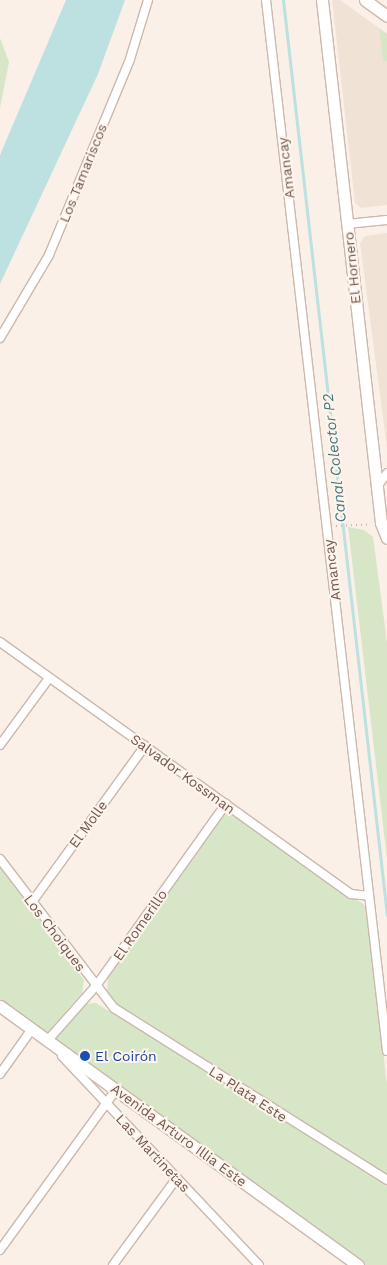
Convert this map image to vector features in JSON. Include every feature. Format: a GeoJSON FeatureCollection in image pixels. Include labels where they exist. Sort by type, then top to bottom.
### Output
{"type":"FeatureCollection","features":[{"type":"Feature","properties":{"kind":"street","name":"Los Tamariscos"},"geometry":{"type":"LineString","coordinates":[[0,338],[49,255],[130,59],[148,0]]}},
{"type":"Feature","properties":{"kind":"street","name":"Amancay"},"geometry":{"type":"LineString","coordinates":[[266,0],[387,1051]]}},
{"type":"Feature","properties":{"kind":"street","name":"El Hornero"},"geometry":{"type":"LineString","coordinates":[[322,0],[381,523],[386,537]]}},
{"type":"Feature","properties":{"kind":"street"},"geometry":{"type":"LineString","coordinates":[[365,0],[387,16]]}},
{"type":"Feature","properties":{"kind":"street"},"geometry":{"type":"LineString","coordinates":[[347,224],[387,220]]}},
{"type":"Feature","properties":{"kind":"street"},"geometry":{"type":"LineString","coordinates":[[377,487],[387,473]]}},
{"type":"Feature","properties":{"kind":"street","name":"Salvador Kossman"},"geometry":{"type":"LineString","coordinates":[[0,642],[352,894],[369,896]]}},
{"type":"Feature","properties":{"kind":"street"},"geometry":{"type":"LineString","coordinates":[[0,745],[49,678]]}},
{"type":"Feature","properties":{"kind":"street","name":"El Molle"},"geometry":{"type":"LineString","coordinates":[[32,902],[145,746]]}},
{"type":"Feature","properties":{"kind":"street","name":"El Romerillo"},"geometry":{"type":"LineString","coordinates":[[48,1040],[96,986],[226,804]]}},
{"type":"Feature","properties":{"kind":"street","name":"Los Choiques"},"geometry":{"type":"LineString","coordinates":[[0,859],[111,1005]]}},
{"type":"Feature","properties":{"kind":"street","name":"La Plata Este"},"geometry":{"type":"LineString","coordinates":[[111,1005],[387,1180]]}},
{"type":"Feature","properties":{"kind":"street","name":"Avenida Arturo Illia Este"},"geometry":{"type":"LineString","coordinates":[[0,1006],[358,1265]]}},
{"type":"Feature","properties":{"kind":"street"},"geometry":{"type":"LineString","coordinates":[[0,1074],[32,1030]]}},
{"type":"Feature","properties":{"kind":"street","name":"Las Martinetas"},"geometry":{"type":"LineString","coordinates":[[48,1040],[259,1265]]}},
{"type":"Feature","properties":{"kind":"street"},"geometry":{"type":"LineString","coordinates":[[0,1250],[116,1090]]}},
{"type":"Feature","properties":{"kind":"street"},"geometry":{"type":"LineString","coordinates":[[113,1265],[177,1178]]}},
{"type":"Feature","properties":{"kind":"path"},"geometry":{"type":"LineString","coordinates":[[332,527],[381,523]]}},
{"type":"Feature","properties":{"kind":"shaded area"},"geometry":{"type":"Polygon","coordinates":[[[332,0],[340,0],[379,28],[383,61],[387,61],[387,205],[361,208],[355,203],[332,0]]]}},
{"type":"Feature","properties":{"kind":"shaded area"},"geometry":{"type":"Polygon","coordinates":[[[387,233],[387,448],[360,243],[365,236],[387,233]]]}},
{"type":"Feature","properties":{"kind":"green space"},"geometry":{"type":"Polygon","coordinates":[[[379,28],[387,34],[387,61],[383,62],[379,28]]]}},
{"type":"Feature","properties":{"kind":"green space"},"geometry":{"type":"Polygon","coordinates":[[[0,38],[9,62],[0,108],[0,38]]]}},
{"type":"Feature","properties":{"kind":"green space"},"geometry":{"type":"Polygon","coordinates":[[[348,527],[364,530],[373,537],[387,642],[387,859],[348,527]]]}},
{"type":"Feature","properties":{"kind":"green space"},"geometry":{"type":"Polygon","coordinates":[[[226,809],[366,906],[387,1085],[387,1175],[118,1006],[107,992],[108,976],[226,809]]]}},
{"type":"Feature","properties":{"kind":"green space"},"geometry":{"type":"Polygon","coordinates":[[[0,867],[84,980],[82,993],[46,1034],[0,1000],[0,867]]]}},
{"type":"Feature","properties":{"kind":"green space"},"geometry":{"type":"Polygon","coordinates":[[[96,1003],[387,1184],[387,1265],[365,1265],[54,1040],[86,1004],[96,1003]]]}},
{"type":"Feature","properties":{"kind":"water"},"geometry":{"type":"Polygon","coordinates":[[[66,0],[125,0],[98,74],[0,284],[0,155],[66,0]]]}},
{"type":"Feature","properties":{"kind":"waterway","name":"Canal Colector P2"},"geometry":{"type":"LineString","coordinates":[[283,0],[387,915]]}},
{"type":"Feature","properties":{"kind":"place","name":"El Coirón"},"geometry":{"type":"Point","coordinates":[85,1056]}}]}
